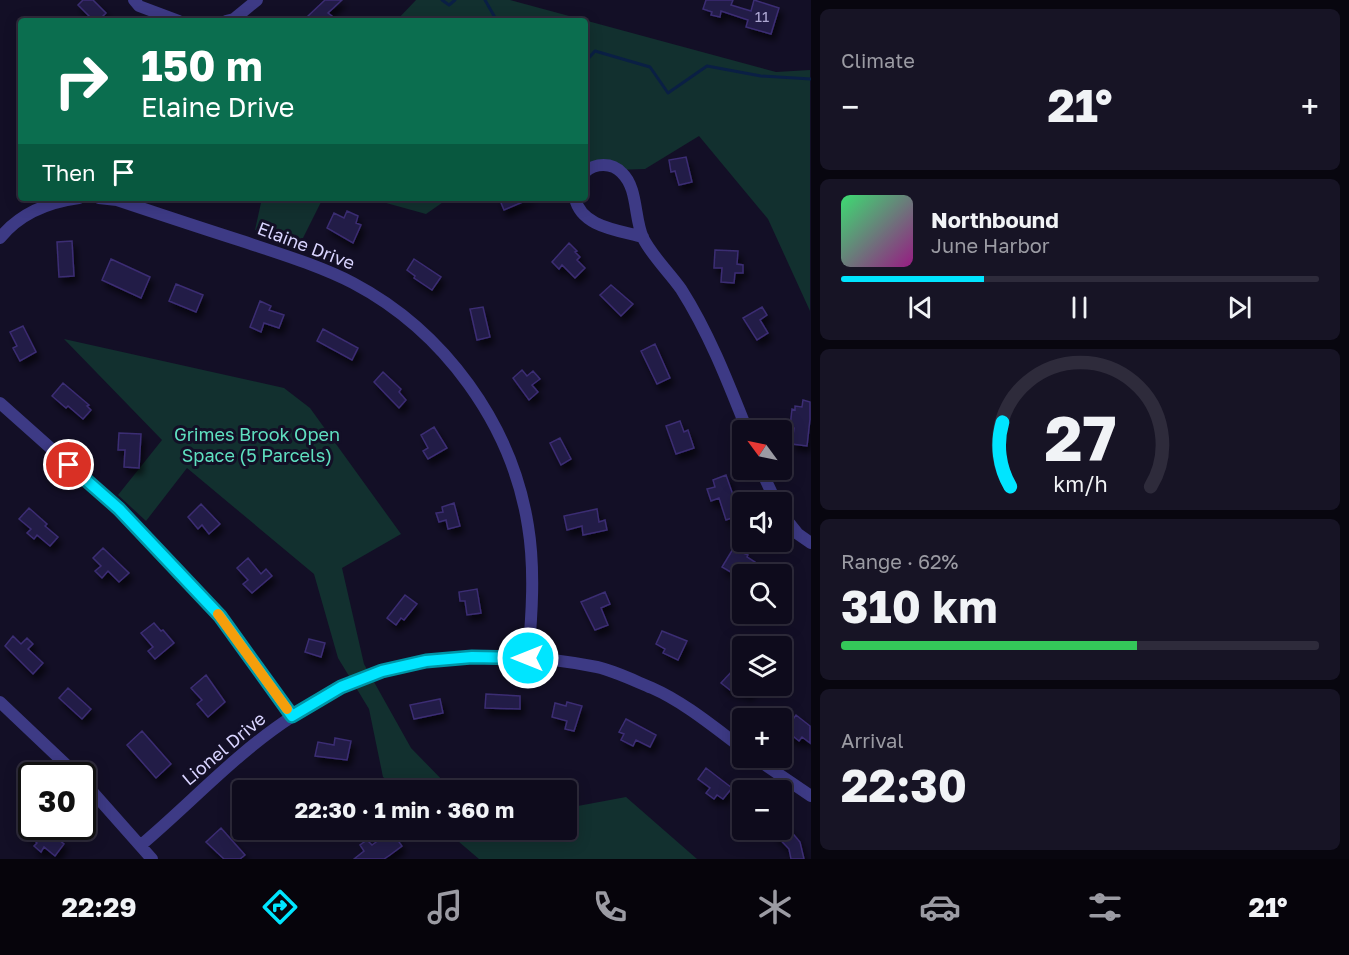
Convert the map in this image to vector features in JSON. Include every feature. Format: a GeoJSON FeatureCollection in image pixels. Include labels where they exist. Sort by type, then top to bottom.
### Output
{"type":"FeatureCollection","features":[{"type":"Feature","properties":{"kind":"street"},"geometry":{"type":"LineString","coordinates":[[134,0],[140,6],[171,18]]}},
{"type":"Feature","properties":{"kind":"street"},"geometry":{"type":"LineString","coordinates":[[235,18],[257,0]]}},
{"type":"Feature","properties":{"kind":"street"},"geometry":{"type":"LineString","coordinates":[[588,170],[599,165],[612,166],[622,173],[629,183],[643,237],[681,289],[705,330],[743,420]]}},
{"type":"Feature","properties":{"kind":"street"},"geometry":{"type":"LineString","coordinates":[[0,238],[30,212],[54,201]]}},
{"type":"Feature","properties":{"kind":"street","name":"Elaine Drive"},"geometry":{"type":"LineString","coordinates":[[120,201],[308,262],[384,301],[433,341],[456,367],[485,410],[512,462],[528,528],[532,608],[528,658]]}},
{"type":"Feature","properties":{"kind":"street"},"geometry":{"type":"LineString","coordinates":[[576,201],[580,212],[590,221],[643,237]]}},
{"type":"Feature","properties":{"kind":"street"},"geometry":{"type":"LineString","coordinates":[[0,403],[119,509],[220,616],[292,716]]}},
{"type":"Feature","properties":{"kind":"street"},"geometry":{"type":"LineString","coordinates":[[792,526],[810,543]]}},
{"type":"Feature","properties":{"kind":"street","name":"Lionel Drive"},"geometry":{"type":"LineString","coordinates":[[141,845],[246,750],[292,716],[341,687],[382,671],[426,661],[472,657],[528,658],[599,668],[654,689],[702,718],[732,740]]}},
{"type":"Feature","properties":{"kind":"street"},"geometry":{"type":"LineString","coordinates":[[0,702],[63,762]]}},
{"type":"Feature","properties":{"kind":"street"},"geometry":{"type":"LineString","coordinates":[[769,768],[810,796]]}},
{"type":"Feature","properties":{"kind":"street"},"geometry":{"type":"LineString","coordinates":[[96,795],[152,859]]}},
{"type":"Feature","properties":{"kind":"green space"},"geometry":{"type":"Polygon","coordinates":[[[416,0],[510,0],[576,18],[399,18],[416,0]]]}},
{"type":"Feature","properties":{"kind":"green space"},"geometry":{"type":"Polygon","coordinates":[[[588,21],[776,72],[810,70],[810,311],[768,219],[699,136],[645,169],[588,171],[588,21]]]}},
{"type":"Feature","properties":{"kind":"green space"},"geometry":{"type":"Polygon","coordinates":[[[261,201],[322,201],[298,248],[255,230],[261,201]]]}},
{"type":"Feature","properties":{"kind":"green space"},"geometry":{"type":"Polygon","coordinates":[[[379,201],[445,201],[426,214],[379,201]]]}},
{"type":"Feature","properties":{"kind":"green space","name":"Grimes Brook Open Space (5 Parcels)"},"geometry":{"type":"Polygon","coordinates":[[[64,339],[284,388],[310,408],[401,534],[342,568],[364,664],[411,748],[442,780],[387,780],[383,777],[369,709],[338,658],[314,574],[187,468],[146,521],[118,495],[162,440],[64,339]]]}},
{"type":"Feature","properties":{"kind":"green space"},"geometry":{"type":"Polygon","coordinates":[[[626,797],[697,859],[479,859],[457,840],[577,840],[577,806],[626,797]]]}},
{"type":"Feature","properties":{"kind":"building"},"geometry":{"type":"Polygon","coordinates":[[[83,0],[93,0],[106,13],[101,18],[91,18],[78,5],[83,0]]]}},
{"type":"Feature","properties":{"kind":"building"},"geometry":{"type":"Polygon","coordinates":[[[325,0],[342,0],[328,13],[332,16],[330,18],[310,18],[308,16],[325,0]]]}},
{"type":"Feature","properties":{"kind":"building"},"geometry":{"type":"Polygon","coordinates":[[[706,0],[733,0],[731,5],[751,11],[754,0],[779,8],[771,34],[746,27],[748,20],[721,11],[720,17],[711,15],[712,12],[703,9],[706,0]]]}},
{"type":"Feature","properties":{"kind":"building"},"geometry":{"type":"Polygon","coordinates":[[[686,157],[692,182],[679,185],[675,171],[671,172],[669,160],[686,157]]]}},
{"type":"Feature","properties":{"kind":"building"},"geometry":{"type":"Polygon","coordinates":[[[500,201],[525,201],[504,210],[500,201]]]}},
{"type":"Feature","properties":{"kind":"building"},"geometry":{"type":"Polygon","coordinates":[[[347,211],[358,216],[356,223],[361,225],[353,243],[327,228],[334,213],[344,218],[347,211]]]}},
{"type":"Feature","properties":{"kind":"building"},"geometry":{"type":"Polygon","coordinates":[[[72,241],[74,276],[59,277],[57,242],[72,241]]]}},
{"type":"Feature","properties":{"kind":"building"},"geometry":{"type":"Polygon","coordinates":[[[569,243],[580,257],[577,260],[585,268],[575,278],[562,265],[559,269],[552,262],[569,243]]]}},
{"type":"Feature","properties":{"kind":"building"},"geometry":{"type":"Polygon","coordinates":[[[715,250],[738,251],[737,264],[743,265],[743,273],[735,273],[734,283],[721,282],[722,268],[714,268],[715,250]]]}},
{"type":"Feature","properties":{"kind":"building"},"geometry":{"type":"Polygon","coordinates":[[[111,259],[150,277],[141,298],[102,280],[111,259]]]}},
{"type":"Feature","properties":{"kind":"building"},"geometry":{"type":"Polygon","coordinates":[[[414,259],[441,277],[432,290],[414,278],[415,276],[407,270],[414,259]]]}},
{"type":"Feature","properties":{"kind":"building"},"geometry":{"type":"Polygon","coordinates":[[[176,284],[203,295],[196,312],[169,301],[176,284]]]}},
{"type":"Feature","properties":{"kind":"building"},"geometry":{"type":"Polygon","coordinates":[[[611,285],[633,304],[621,316],[600,295],[611,285]]]}},
{"type":"Feature","properties":{"kind":"building"},"geometry":{"type":"Polygon","coordinates":[[[260,301],[271,306],[269,310],[284,315],[279,328],[264,323],[261,332],[250,327],[260,301]]]}},
{"type":"Feature","properties":{"kind":"building"},"geometry":{"type":"Polygon","coordinates":[[[483,307],[490,337],[477,340],[470,309],[483,307]]]}},
{"type":"Feature","properties":{"kind":"building"},"geometry":{"type":"Polygon","coordinates":[[[762,307],[767,315],[760,320],[768,333],[757,340],[743,318],[762,307]]]}},
{"type":"Feature","properties":{"kind":"building"},"geometry":{"type":"Polygon","coordinates":[[[23,326],[36,352],[20,361],[13,348],[17,346],[10,332],[23,326]]]}},
{"type":"Feature","properties":{"kind":"building"},"geometry":{"type":"Polygon","coordinates":[[[323,329],[358,348],[352,360],[317,341],[323,329]]]}},
{"type":"Feature","properties":{"kind":"building"},"geometry":{"type":"Polygon","coordinates":[[[655,344],[670,378],[657,384],[641,351],[655,344]]]}},
{"type":"Feature","properties":{"kind":"building"},"geometry":{"type":"Polygon","coordinates":[[[522,370],[527,376],[533,371],[540,379],[532,385],[538,392],[529,400],[513,378],[522,370]]]}},
{"type":"Feature","properties":{"kind":"building"},"geometry":{"type":"Polygon","coordinates":[[[383,372],[401,389],[399,392],[406,400],[399,408],[374,382],[383,372]]]}},
{"type":"Feature","properties":{"kind":"building"},"geometry":{"type":"Polygon","coordinates":[[[63,383],[89,405],[87,406],[91,410],[83,419],[52,396],[63,383]]]}},
{"type":"Feature","properties":{"kind":"building"},"geometry":{"type":"Polygon","coordinates":[[[803,400],[810,402],[807,446],[792,444],[794,428],[791,420],[792,409],[795,410],[795,406],[802,407],[803,400]]]}},
{"type":"Feature","properties":{"kind":"building"},"geometry":{"type":"Polygon","coordinates":[[[680,421],[684,432],[688,430],[694,448],[676,454],[666,426],[680,421]]]}},
{"type":"Feature","properties":{"kind":"building"},"geometry":{"type":"Polygon","coordinates":[[[434,427],[447,448],[428,459],[423,451],[428,448],[421,435],[434,427]]]}},
{"type":"Feature","properties":{"kind":"building"},"geometry":{"type":"Polygon","coordinates":[[[119,433],[141,434],[139,468],[124,467],[125,450],[118,450],[119,433]]]}},
{"type":"Feature","properties":{"kind":"building"},"geometry":{"type":"Polygon","coordinates":[[[560,438],[571,459],[561,465],[550,443],[560,438]]]}},
{"type":"Feature","properties":{"kind":"building"},"geometry":{"type":"Polygon","coordinates":[[[726,475],[732,492],[732,518],[726,520],[719,498],[711,501],[707,489],[715,487],[713,480],[726,475]]]}},
{"type":"Feature","properties":{"kind":"building"},"geometry":{"type":"Polygon","coordinates":[[[454,503],[460,526],[448,529],[446,520],[439,522],[436,513],[443,512],[442,507],[454,503]]]}},
{"type":"Feature","properties":{"kind":"building"},"geometry":{"type":"Polygon","coordinates":[[[201,504],[220,524],[209,534],[202,525],[198,529],[188,517],[201,504]]]}},
{"type":"Feature","properties":{"kind":"building"},"geometry":{"type":"Polygon","coordinates":[[[29,508],[58,537],[50,546],[37,535],[34,539],[27,533],[31,529],[19,519],[29,508]]]}},
{"type":"Feature","properties":{"kind":"building"},"geometry":{"type":"Polygon","coordinates":[[[597,509],[599,522],[605,520],[607,530],[583,535],[582,526],[567,530],[564,516],[597,509]]]}},
{"type":"Feature","properties":{"kind":"building"},"geometry":{"type":"Polygon","coordinates":[[[103,548],[129,573],[119,582],[108,571],[102,578],[95,571],[101,566],[93,558],[103,548]]]}},
{"type":"Feature","properties":{"kind":"building"},"geometry":{"type":"Polygon","coordinates":[[[732,551],[748,555],[747,557],[755,562],[754,564],[732,564],[732,573],[722,567],[732,551]]]}},
{"type":"Feature","properties":{"kind":"building"},"geometry":{"type":"Polygon","coordinates":[[[248,558],[261,574],[266,569],[272,576],[252,593],[243,584],[248,580],[237,568],[248,558]]]}},
{"type":"Feature","properties":{"kind":"building"},"geometry":{"type":"Polygon","coordinates":[[[477,589],[481,613],[467,615],[465,601],[460,601],[459,592],[477,589]]]}},
{"type":"Feature","properties":{"kind":"building"},"geometry":{"type":"Polygon","coordinates":[[[605,592],[610,604],[601,608],[608,625],[595,630],[581,602],[605,592]]]}},
{"type":"Feature","properties":{"kind":"building"},"geometry":{"type":"Polygon","coordinates":[[[405,595],[417,604],[404,620],[401,618],[396,625],[387,618],[405,595]]]}},
{"type":"Feature","properties":{"kind":"building"},"geometry":{"type":"Polygon","coordinates":[[[154,623],[174,643],[155,659],[148,651],[153,647],[141,633],[154,623]]]}},
{"type":"Feature","properties":{"kind":"building"},"geometry":{"type":"Polygon","coordinates":[[[662,631],[687,641],[678,660],[663,653],[665,649],[656,644],[662,631]]]}},
{"type":"Feature","properties":{"kind":"building"},"geometry":{"type":"Polygon","coordinates":[[[13,636],[21,644],[27,638],[33,644],[28,649],[43,663],[33,674],[5,646],[13,636]]]}},
{"type":"Feature","properties":{"kind":"building"},"geometry":{"type":"Polygon","coordinates":[[[309,639],[325,643],[321,657],[305,652],[309,639]]]}},
{"type":"Feature","properties":{"kind":"building"},"geometry":{"type":"Polygon","coordinates":[[[732,671],[732,688],[730,690],[721,683],[732,671]]]}},
{"type":"Feature","properties":{"kind":"building"},"geometry":{"type":"Polygon","coordinates":[[[206,675],[225,702],[208,717],[197,704],[202,700],[191,688],[206,675]]]}},
{"type":"Feature","properties":{"kind":"building"},"geometry":{"type":"Polygon","coordinates":[[[68,688],[91,709],[82,719],[59,698],[68,688]]]}},
{"type":"Feature","properties":{"kind":"building"},"geometry":{"type":"Polygon","coordinates":[[[486,694],[520,696],[520,709],[485,708],[486,694]]]}},
{"type":"Feature","properties":{"kind":"building"},"geometry":{"type":"Polygon","coordinates":[[[440,699],[443,713],[414,719],[410,705],[440,699]]]}},
{"type":"Feature","properties":{"kind":"building"},"geometry":{"type":"Polygon","coordinates":[[[567,702],[582,706],[574,731],[565,729],[567,721],[552,717],[555,703],[566,706],[567,702]]]}},
{"type":"Feature","properties":{"kind":"building"},"geometry":{"type":"Polygon","coordinates":[[[796,715],[810,726],[810,743],[802,737],[799,741],[792,737],[792,721],[796,715]]]}},
{"type":"Feature","properties":{"kind":"building"},"geometry":{"type":"Polygon","coordinates":[[[626,719],[656,735],[650,747],[636,740],[633,746],[621,740],[624,734],[619,732],[626,719]]]}},
{"type":"Feature","properties":{"kind":"building"},"geometry":{"type":"Polygon","coordinates":[[[142,731],[171,764],[156,778],[127,745],[142,731]]]}},
{"type":"Feature","properties":{"kind":"building"},"geometry":{"type":"Polygon","coordinates":[[[335,738],[351,741],[347,760],[315,756],[318,742],[334,745],[335,738]]]}},
{"type":"Feature","properties":{"kind":"building"},"geometry":{"type":"Polygon","coordinates":[[[706,768],[732,788],[723,799],[717,795],[714,799],[706,793],[710,788],[698,779],[706,768]]]}},
{"type":"Feature","properties":{"kind":"building"},"geometry":{"type":"Polygon","coordinates":[[[221,828],[245,855],[240,859],[224,859],[206,842],[221,828]]]}},
{"type":"Feature","properties":{"kind":"building"},"geometry":{"type":"Polygon","coordinates":[[[792,832],[800,842],[804,859],[791,859],[789,849],[781,840],[792,840],[792,832]]]}},
{"type":"Feature","properties":{"kind":"building"},"geometry":{"type":"Polygon","coordinates":[[[34,840],[59,840],[64,844],[55,856],[44,847],[41,852],[34,846],[37,843],[34,840]]]}},
{"type":"Feature","properties":{"kind":"building"},"geometry":{"type":"Polygon","coordinates":[[[367,840],[372,845],[379,840],[398,840],[402,846],[384,859],[354,859],[364,851],[360,845],[367,840]]]}},
{"type":"Feature","properties":{"kind":"waterway"},"geometry":{"type":"LineString","coordinates":[[442,0],[449,5],[455,0]]}},
{"type":"Feature","properties":{"kind":"waterway"},"geometry":{"type":"LineString","coordinates":[[485,0],[495,18]]}},
{"type":"Feature","properties":{"kind":"waterway"},"geometry":{"type":"LineString","coordinates":[[588,59],[595,51],[650,67],[668,93],[707,66],[761,76],[811,79]]}},
{"type":"Feature","properties":{"kind":"slow traffic"},"geometry":{"type":"LineString","coordinates":[[218,614],[287,709]]}},
{"type":"Feature","properties":{"kind":"route"},"geometry":{"type":"LineString","coordinates":[[69,465],[119,509],[220,616],[292,716],[341,687],[382,671],[426,661],[472,657],[528,658]]}}]}
